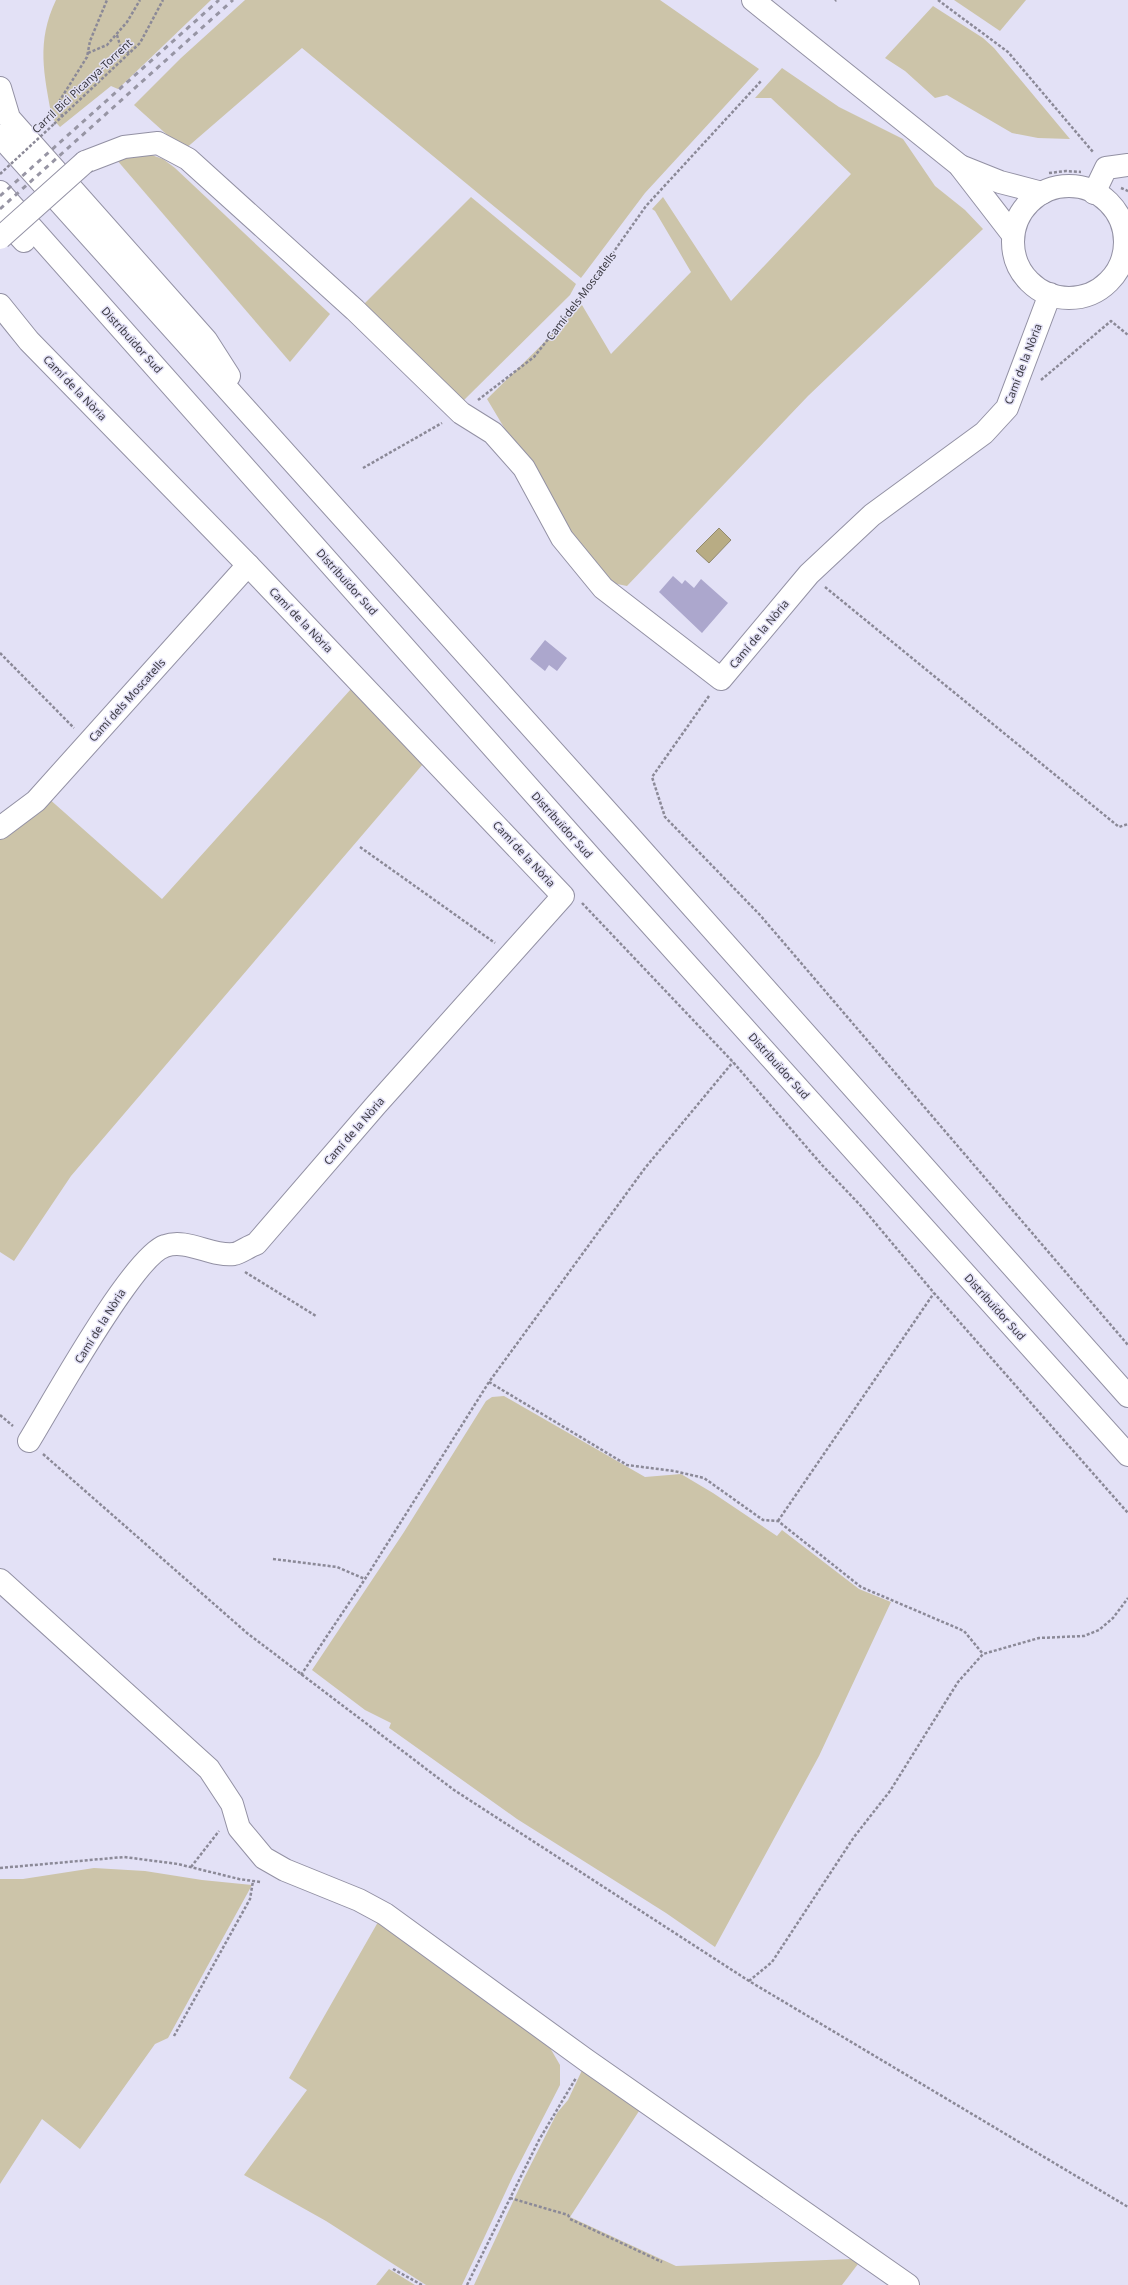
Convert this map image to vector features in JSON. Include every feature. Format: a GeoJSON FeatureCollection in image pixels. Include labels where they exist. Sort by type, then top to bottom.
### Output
{"type":"FeatureCollection","features":[{"type":"Feature","properties":{"kind":"main road"},"geometry":{"type":"LineString","coordinates":[[753,0],[959,165],[1013,234]]}},
{"type":"Feature","properties":{"kind":"main road"},"geometry":{"type":"LineString","coordinates":[[0,88],[10,118],[206,340],[263,430]]}},
{"type":"Feature","properties":{"kind":"main road"},"geometry":{"type":"LineString","coordinates":[[0,136],[637,845],[1128,1396]]}},
{"type":"Feature","properties":{"kind":"main road","name":"Camí de la Nòria"},"geometry":{"type":"LineString","coordinates":[[0,238],[85,162],[124,147],[158,143],[188,159],[355,310],[461,412],[493,433],[524,468],[562,538],[603,588],[721,679],[809,574],[872,515],[984,434],[1007,408],[1050,294]]}},
{"type":"Feature","properties":{"kind":"main road"},"geometry":{"type":"LineString","coordinates":[[959,165],[1000,182],[1042,193]]}},
{"type":"Feature","properties":{"kind":"main road"},"geometry":{"type":"LineString","coordinates":[[1094,193],[1106,168],[1128,165]]}},
{"type":"Feature","properties":{"kind":"main road"},"geometry":{"type":"LineString","coordinates":[[1067,186],[1085,188],[1094,193],[1109,201],[1124,219],[1126,250],[1119,269],[1118,278],[1103,288],[1084,297],[1065,299],[1041,292],[1022,274],[1014,254],[1013,234],[1017,221],[1027,204],[1042,193],[1067,186]]}},
{"type":"Feature","properties":{"kind":"main road","name":"Distribuïdor Sud"},"geometry":{"type":"LineString","coordinates":[[0,192],[600,867],[1128,1455]]}},
{"type":"Feature","properties":{"kind":"main road"},"geometry":{"type":"LineString","coordinates":[[0,215],[163,392],[251,474]]}},
{"type":"Feature","properties":{"kind":"main road","name":"Camí de la Nòria"},"geometry":{"type":"LineString","coordinates":[[0,305],[29,341],[248,565],[564,896],[510,954],[256,1244],[234,1254],[188,1245],[164,1246],[148,1259],[131,1278],[106,1314],[29,1442]]}},
{"type":"Feature","properties":{"kind":"main road","name":"Camí dels Moscatells"},"geometry":{"type":"LineString","coordinates":[[0,828],[36,801],[248,565]]}},
{"type":"Feature","properties":{"kind":"main road"},"geometry":{"type":"LineString","coordinates":[[0,1580],[209,1769],[232,1804],[239,1828],[264,1858],[285,1870],[359,1900],[385,1914],[586,2060],[908,2285]]}},
{"type":"Feature","properties":{"kind":"path"},"geometry":{"type":"LineString","coordinates":[[62,117],[60,100],[88,53],[90,41],[107,0]]}},
{"type":"Feature","properties":{"kind":"path"},"geometry":{"type":"LineString","coordinates":[[88,53],[107,45],[117,35],[140,0]]}},
{"type":"Feature","properties":{"kind":"path","name":"Carril Bici Picanya-Torrent"},"geometry":{"type":"LineString","coordinates":[[0,174],[140,43],[163,0]]}},
{"type":"Feature","properties":{"kind":"path"},"geometry":{"type":"LineString","coordinates":[[938,0],[1008,52],[1106,168]]}},
{"type":"Feature","properties":{"kind":"path"},"geometry":{"type":"LineString","coordinates":[[117,35],[120,45],[129,53]]}},
{"type":"Feature","properties":{"kind":"path","name":"Camí dels Moscatells"},"geometry":{"type":"LineString","coordinates":[[363,468],[461,412],[534,357],[586,291],[646,206],[762,80]]}},
{"type":"Feature","properties":{"kind":"path"},"geometry":{"type":"LineString","coordinates":[[1121,188],[1128,191]]}},
{"type":"Feature","properties":{"kind":"path"},"geometry":{"type":"LineString","coordinates":[[1038,383],[1111,321],[1128,335]]}},
{"type":"Feature","properties":{"kind":"path"},"geometry":{"type":"LineString","coordinates":[[809,574],[1119,827],[1128,824]]}},
{"type":"Feature","properties":{"kind":"path"},"geometry":{"type":"LineString","coordinates":[[0,653],[80,734],[86,745]]}},
{"type":"Feature","properties":{"kind":"path"},"geometry":{"type":"LineString","coordinates":[[721,679],[652,777],[665,817],[760,915],[1128,1345]]}},
{"type":"Feature","properties":{"kind":"path"},"geometry":{"type":"LineString","coordinates":[[360,847],[510,954]]}},
{"type":"Feature","properties":{"kind":"path"},"geometry":{"type":"LineString","coordinates":[[564,896],[586,904],[676,1003],[733,1062],[822,1165],[861,1206],[934,1293],[1128,1513]]}},
{"type":"Feature","properties":{"kind":"path"},"geometry":{"type":"LineString","coordinates":[[300,1675],[365,1579],[490,1382],[645,1168],[733,1062]]}},
{"type":"Feature","properties":{"kind":"path"},"geometry":{"type":"LineString","coordinates":[[242,1271],[316,1316]]}},
{"type":"Feature","properties":{"kind":"path"},"geometry":{"type":"LineString","coordinates":[[778,1521],[934,1293]]}},
{"type":"Feature","properties":{"kind":"path"},"geometry":{"type":"LineString","coordinates":[[490,1382],[627,1465],[674,1471],[704,1478],[763,1520],[778,1521],[861,1587],[964,1631],[983,1654]]}},
{"type":"Feature","properties":{"kind":"path"},"geometry":{"type":"LineString","coordinates":[[0,1414],[29,1442],[247,1633],[300,1675],[454,1790],[749,1981],[1128,2207]]}},
{"type":"Feature","properties":{"kind":"path"},"geometry":{"type":"LineString","coordinates":[[273,1559],[337,1567],[365,1579]]}},
{"type":"Feature","properties":{"kind":"path"},"geometry":{"type":"LineString","coordinates":[[749,1981],[772,1962],[850,1843],[890,1791],[958,1682],[983,1654],[1039,1638],[1084,1636],[1099,1630],[1113,1618],[1128,1598]]}},
{"type":"Feature","properties":{"kind":"path"},"geometry":{"type":"LineString","coordinates":[[191,1867],[225,1824],[236,1817]]}},
{"type":"Feature","properties":{"kind":"path"},"geometry":{"type":"LineString","coordinates":[[0,1868],[124,1857],[191,1867],[263,1882],[285,1870]]}},
{"type":"Feature","properties":{"kind":"path"},"geometry":{"type":"LineString","coordinates":[[174,2036],[250,1899],[253,1881]]}},
{"type":"Feature","properties":{"kind":"path"},"geometry":{"type":"LineString","coordinates":[[467,2285],[539,2140],[586,2060]]}},
{"type":"Feature","properties":{"kind":"path"},"geometry":{"type":"LineString","coordinates":[[510,2198],[568,2215],[570,2219],[662,2262]]}},
{"type":"Feature","properties":{"kind":"path"},"geometry":{"type":"LineString","coordinates":[[393,2269],[422,2285]]}},
{"type":"Feature","properties":{"kind":"shaded area"},"geometry":{"type":"Polygon","coordinates":[[[56,0],[211,0],[118,89],[111,86],[60,127],[52,118],[44,72],[44,44],[46,30],[56,0]]]}},
{"type":"Feature","properties":{"kind":"shaded area"},"geometry":{"type":"Polygon","coordinates":[[[245,0],[660,0],[759,69],[645,193],[581,278],[302,48],[184,150],[134,105],[181,58],[245,0]]]}},
{"type":"Feature","properties":{"kind":"shaded area"},"geometry":{"type":"Polygon","coordinates":[[[954,0],[1026,0],[1000,31],[954,0]]]}},
{"type":"Feature","properties":{"kind":"shaded area"},"geometry":{"type":"Polygon","coordinates":[[[933,6],[983,38],[994,48],[1070,139],[1038,138],[1012,133],[947,95],[935,98],[905,71],[885,58],[933,6]]]}},
{"type":"Feature","properties":{"kind":"shaded area"},"geometry":{"type":"Polygon","coordinates":[[[782,68],[839,107],[903,139],[935,186],[965,210],[983,229],[808,396],[627,586],[607,582],[577,550],[487,399],[582,305],[611,354],[691,272],[655,211],[652,209],[663,197],[731,301],[851,174],[771,98],[755,98],[782,68]]]}},
{"type":"Feature","properties":{"kind":"shaded area"},"geometry":{"type":"Polygon","coordinates":[[[143,152],[163,159],[175,168],[330,314],[290,362],[116,159],[143,152]]]}},
{"type":"Feature","properties":{"kind":"shaded area"},"geometry":{"type":"Polygon","coordinates":[[[471,197],[576,284],[570,295],[460,404],[358,310],[471,197]]]}},
{"type":"Feature","properties":{"kind":"shaded area"},"geometry":{"type":"Polygon","coordinates":[[[719,528],[731,540],[709,563],[696,551],[719,528]]]}},
{"type":"Feature","properties":{"kind":"shaded area"},"geometry":{"type":"Polygon","coordinates":[[[351,689],[423,764],[71,1176],[14,1261],[0,1252],[0,839],[47,797],[162,899],[351,689]]]}},
{"type":"Feature","properties":{"kind":"shaded area"},"geometry":{"type":"Polygon","coordinates":[[[504,1396],[645,1477],[681,1474],[713,1493],[777,1536],[782,1530],[859,1589],[891,1602],[819,1756],[715,1947],[666,1913],[517,1819],[389,1728],[391,1723],[365,1710],[312,1670],[404,1532],[486,1401],[492,1397],[504,1396]]]}},
{"type":"Feature","properties":{"kind":"shaded area"},"geometry":{"type":"Polygon","coordinates":[[[94,1868],[145,1871],[202,1880],[252,1885],[168,2038],[155,2044],[80,2149],[42,2119],[0,2184],[0,1879],[23,1879],[94,1868]]]}},
{"type":"Feature","properties":{"kind":"shaded area"},"geometry":{"type":"Polygon","coordinates":[[[378,1922],[549,2046],[560,2065],[560,2085],[513,2176],[462,2285],[426,2285],[326,2221],[244,2175],[307,2090],[289,2078],[378,1922]]]}},
{"type":"Feature","properties":{"kind":"shaded area"},"geometry":{"type":"Polygon","coordinates":[[[584,2066],[641,2108],[570,2217],[676,2266],[852,2259],[858,2264],[842,2285],[474,2285],[523,2180],[557,2113],[568,2100],[584,2066]]]}},
{"type":"Feature","properties":{"kind":"shaded area"},"geometry":{"type":"Polygon","coordinates":[[[389,2269],[415,2285],[376,2285],[389,2269]]]}},
{"type":"Feature","properties":{"kind":"building"},"geometry":{"type":"Polygon","coordinates":[[[673,576],[682,584],[685,580],[694,588],[701,579],[728,603],[702,633],[659,592],[673,576]]]}},
{"type":"Feature","properties":{"kind":"building"},"geometry":{"type":"Polygon","coordinates":[[[545,640],[567,658],[557,671],[549,665],[545,671],[530,659],[545,640]]]}},
{"type":"Feature","properties":{"kind":"railway"},"geometry":{"type":"LineString","coordinates":[[0,196],[219,0]]}},
{"type":"Feature","properties":{"kind":"railway"},"geometry":{"type":"LineString","coordinates":[[0,209],[233,0]]}}]}
